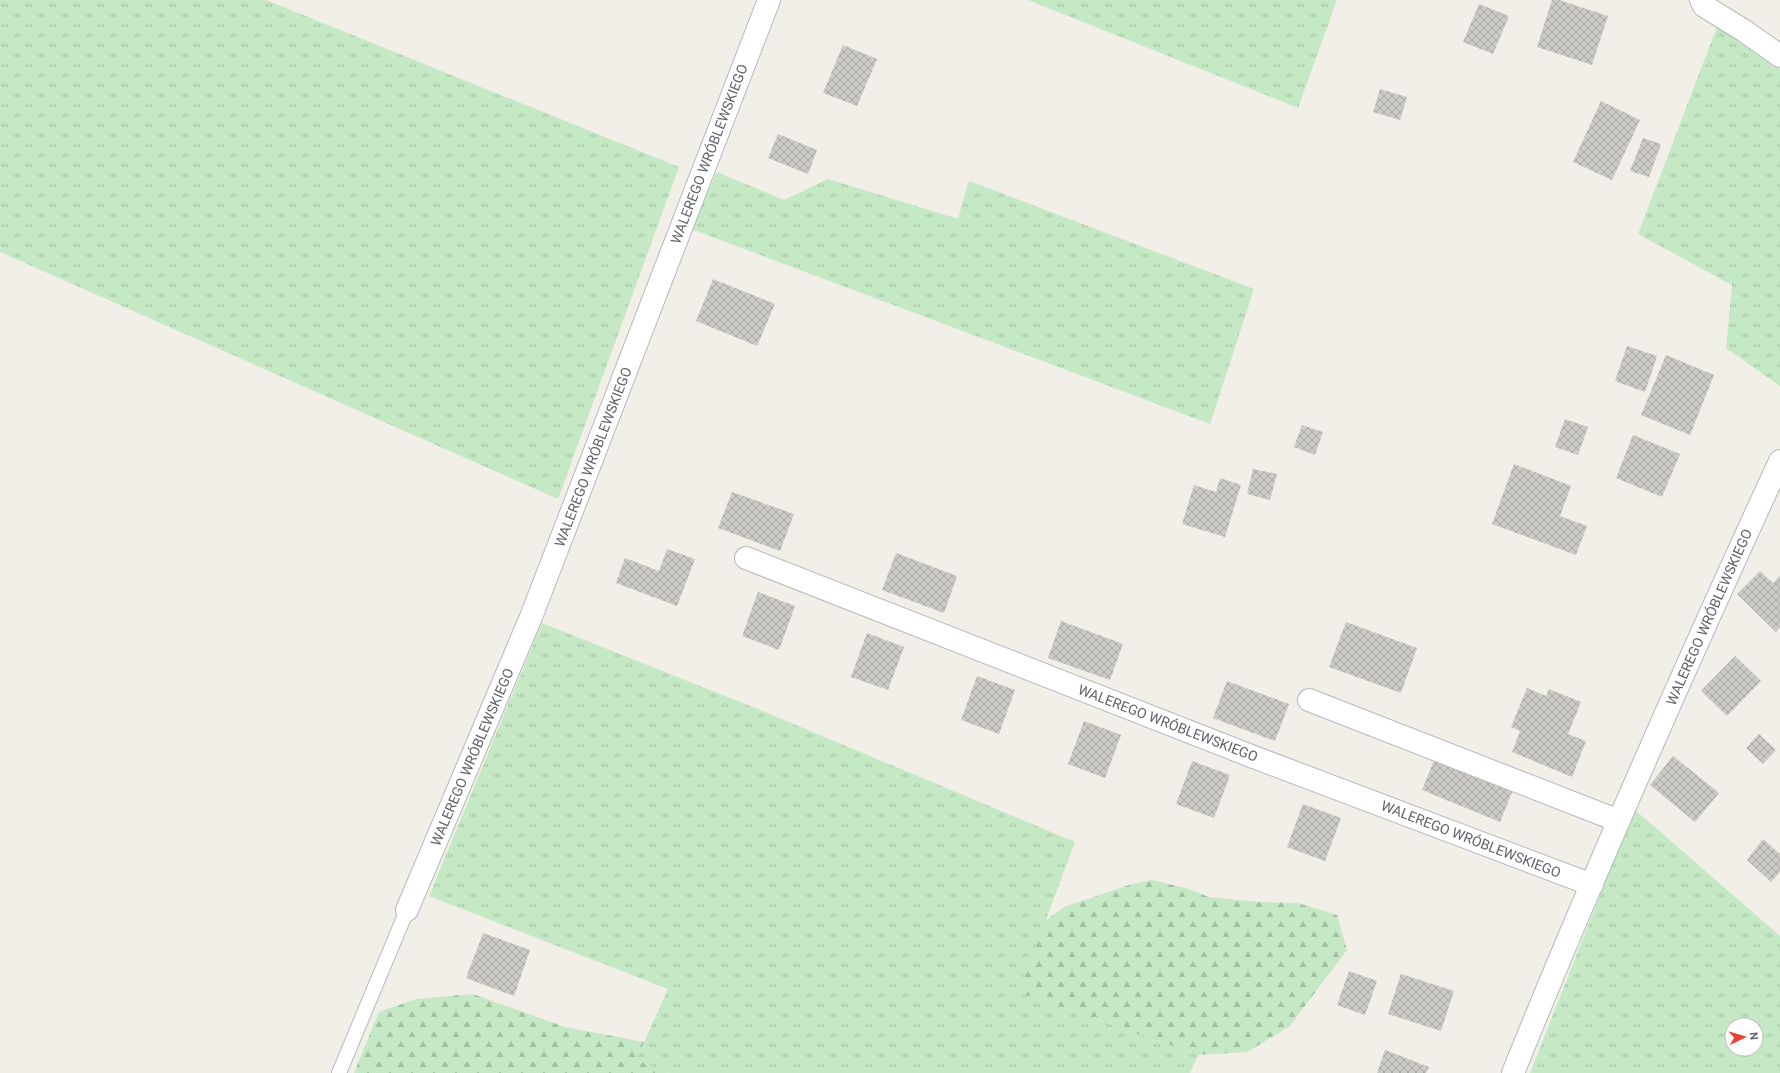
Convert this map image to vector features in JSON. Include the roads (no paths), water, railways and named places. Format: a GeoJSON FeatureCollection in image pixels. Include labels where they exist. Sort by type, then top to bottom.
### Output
{"type":"FeatureCollection","features":[{"type":"Feature","properties":{"kind":"street","name":"WALEREGO WRÓBLEWSKIEGO"},"geometry":{"type":"LineString","coordinates":[[407,910],[531,617],[769,0]]}},
{"type":"Feature","properties":{"kind":"street"},"geometry":{"type":"LineString","coordinates":[[1701,0],[1704,6],[1743,30],[1780,56]]}},
{"type":"Feature","properties":{"kind":"street","name":"WALEREGO WRÓBLEWSKIEGO"},"geometry":{"type":"LineString","coordinates":[[1513,1073],[1692,651],[1780,461]]}},
{"type":"Feature","properties":{"kind":"street","name":"WALEREGO WRÓBLEWSKIEGO"},"geometry":{"type":"LineString","coordinates":[[746,558],[1251,756],[1592,885]]}},
{"type":"Feature","properties":{"kind":"street"},"geometry":{"type":"LineString","coordinates":[[1309,700],[1619,821]]}},
{"type":"Feature","properties":{"kind":"lane"},"geometry":{"type":"LineString","coordinates":[[339,1073],[407,910]]}}]}
